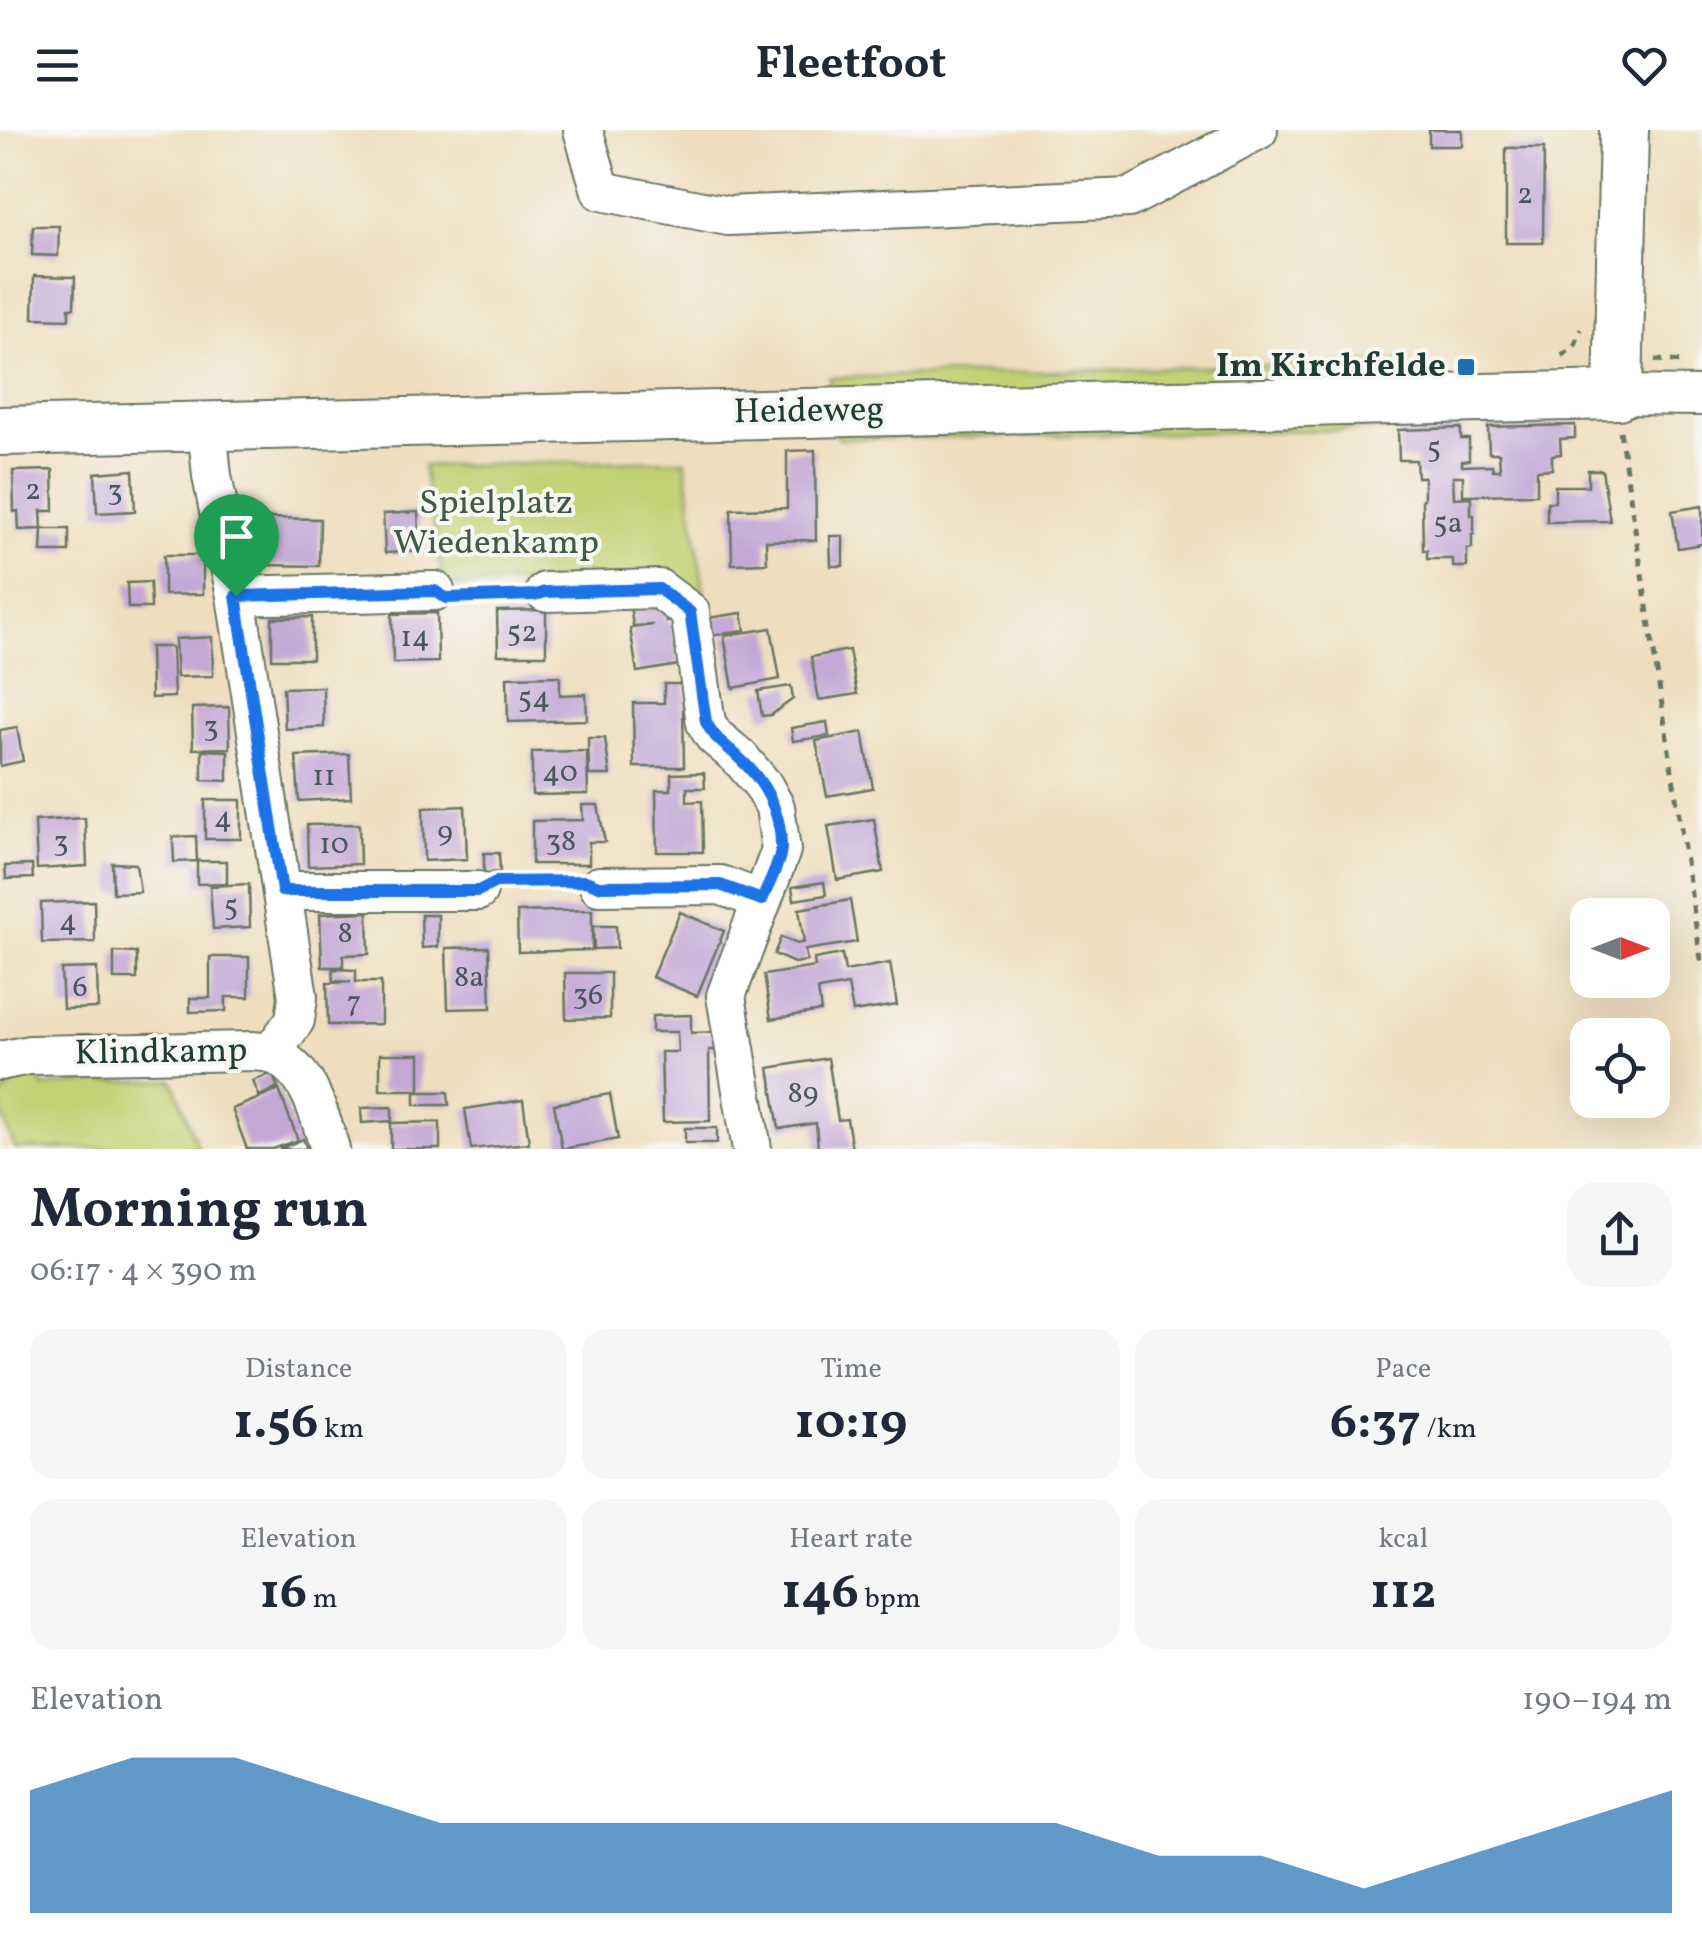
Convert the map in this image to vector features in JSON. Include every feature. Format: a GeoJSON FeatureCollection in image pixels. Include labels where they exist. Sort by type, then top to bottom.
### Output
{"type":"FeatureCollection","features":[{"type":"Feature","properties":{"kind":"main road"},"geometry":{"type":"LineString","coordinates":[[1618,395],[1624,130]]}},
{"type":"Feature","properties":{"kind":"main road","name":"Heideweg"},"geometry":{"type":"LineString","coordinates":[[0,431],[1618,395]]}},
{"type":"Feature","properties":{"kind":"street"},"geometry":{"type":"LineString","coordinates":[[583,130],[600,191],[728,216],[1129,198],[1258,130]]}},
{"type":"Feature","properties":{"kind":"street"},"geometry":{"type":"LineString","coordinates":[[1618,395],[1702,396]]}},
{"type":"Feature","properties":{"kind":"street","name":"Klindkamp"},"geometry":{"type":"LineString","coordinates":[[0,1062],[29,1055],[271,1052],[295,1020],[298,1008],[282,891],[236,596],[212,476],[207,426]]}},
{"type":"Feature","properties":{"kind":"street"},"geometry":{"type":"LineString","coordinates":[[545,592],[659,589],[690,612],[706,722],[714,736],[763,784],[775,807],[781,850],[726,996],[752,1149]]}},
{"type":"Feature","properties":{"kind":"street"},"geometry":{"type":"LineString","coordinates":[[236,596],[435,591]]}},
{"type":"Feature","properties":{"kind":"street"},"geometry":{"type":"LineString","coordinates":[[599,886],[720,885],[762,900]]}},
{"type":"Feature","properties":{"kind":"street"},"geometry":{"type":"LineString","coordinates":[[282,891],[478,891]]}},
{"type":"Feature","properties":{"kind":"street"},"geometry":{"type":"LineString","coordinates":[[271,1052],[302,1076],[330,1149]]}},
{"type":"Feature","properties":{"kind":"path"},"geometry":{"type":"LineString","coordinates":[[1618,395],[1621,450],[1702,966]]}},
{"type":"Feature","properties":{"kind":"path"},"geometry":{"type":"LineString","coordinates":[[435,591],[446,598],[545,592]]}},
{"type":"Feature","properties":{"kind":"path"},"geometry":{"type":"LineString","coordinates":[[478,891],[496,882],[586,881],[599,886]]}},
{"type":"Feature","properties":{"kind":"green space"},"geometry":{"type":"Polygon","coordinates":[[[1409,361],[1391,429],[839,439],[829,378],[1409,361]]]}},
{"type":"Feature","properties":{"kind":"green space","name":"Spielplatz Wiedenkamp"},"geometry":{"type":"Polygon","coordinates":[[[685,460],[704,591],[691,595],[670,578],[444,586],[423,466],[685,460]]]}},
{"type":"Feature","properties":{"kind":"green space"},"geometry":{"type":"Polygon","coordinates":[[[40,1075],[42,1087],[173,1080],[198,1149],[15,1149],[0,1098],[17,1082],[40,1075]]]}},
{"type":"Feature","properties":{"kind":"building"},"geometry":{"type":"Polygon","coordinates":[[[1429,130],[1462,130],[1462,146],[1429,146],[1429,130]]]}},
{"type":"Feature","properties":{"kind":"building"},"geometry":{"type":"Polygon","coordinates":[[[1506,148],[1544,148],[1543,243],[1506,243],[1506,148]]]}},
{"type":"Feature","properties":{"kind":"building"},"geometry":{"type":"Polygon","coordinates":[[[33,226],[59,226],[58,256],[32,255],[33,226]]]}},
{"type":"Feature","properties":{"kind":"building"},"geometry":{"type":"Polygon","coordinates":[[[34,276],[75,277],[74,308],[69,308],[69,319],[33,318],[34,276]]]}},
{"type":"Feature","properties":{"kind":"building"},"geometry":{"type":"Polygon","coordinates":[[[1575,425],[1575,438],[1560,439],[1561,454],[1552,455],[1552,469],[1537,470],[1537,494],[1463,495],[1463,476],[1453,476],[1454,498],[1471,497],[1474,515],[1467,567],[1453,567],[1453,559],[1427,559],[1427,550],[1423,550],[1424,477],[1417,477],[1416,460],[1399,460],[1398,430],[1461,428],[1461,439],[1469,439],[1469,460],[1462,461],[1462,466],[1492,465],[1493,470],[1500,470],[1499,453],[1489,453],[1488,427],[1575,425]]]}},
{"type":"Feature","properties":{"kind":"building"},"geometry":{"type":"Polygon","coordinates":[[[815,450],[816,540],[766,541],[767,563],[732,564],[731,509],[787,508],[787,451],[815,450]]]}},
{"type":"Feature","properties":{"kind":"building"},"geometry":{"type":"Polygon","coordinates":[[[53,470],[54,511],[41,511],[42,529],[19,530],[18,511],[14,512],[13,471],[53,470]]]}},
{"type":"Feature","properties":{"kind":"building"},"geometry":{"type":"Polygon","coordinates":[[[133,470],[135,511],[97,513],[95,473],[133,470]]]}},
{"type":"Feature","properties":{"kind":"building"},"geometry":{"type":"Polygon","coordinates":[[[1588,470],[1602,470],[1610,521],[1547,522],[1547,502],[1555,502],[1555,486],[1588,486],[1588,470]]]}},
{"type":"Feature","properties":{"kind":"building"},"geometry":{"type":"Polygon","coordinates":[[[1702,506],[1702,544],[1678,548],[1672,511],[1702,506]]]}},
{"type":"Feature","properties":{"kind":"building"},"geometry":{"type":"Polygon","coordinates":[[[418,512],[420,551],[385,553],[383,514],[418,512]]]}},
{"type":"Feature","properties":{"kind":"building"},"geometry":{"type":"Polygon","coordinates":[[[264,518],[320,519],[319,566],[263,565],[264,518]]]}},
{"type":"Feature","properties":{"kind":"building"},"geometry":{"type":"Polygon","coordinates":[[[42,529],[69,529],[69,552],[41,552],[42,529]]]}},
{"type":"Feature","properties":{"kind":"building"},"geometry":{"type":"Polygon","coordinates":[[[830,536],[843,536],[843,566],[831,566],[830,536]]]}},
{"type":"Feature","properties":{"kind":"building"},"geometry":{"type":"Polygon","coordinates":[[[164,555],[203,555],[203,594],[164,595],[164,555]]]}},
{"type":"Feature","properties":{"kind":"building"},"geometry":{"type":"Polygon","coordinates":[[[150,582],[151,608],[128,608],[127,583],[150,582]]]}},
{"type":"Feature","properties":{"kind":"building"},"geometry":{"type":"Polygon","coordinates":[[[658,600],[666,622],[672,621],[679,665],[637,672],[630,628],[653,625],[633,626],[630,605],[658,600]]]}},
{"type":"Feature","properties":{"kind":"building"},"geometry":{"type":"Polygon","coordinates":[[[546,610],[546,655],[498,655],[497,611],[546,610]]]}},
{"type":"Feature","properties":{"kind":"building"},"geometry":{"type":"Polygon","coordinates":[[[437,613],[438,662],[393,663],[392,614],[437,613]]]}},
{"type":"Feature","properties":{"kind":"building"},"geometry":{"type":"Polygon","coordinates":[[[742,613],[745,630],[710,636],[707,618],[742,613]]]}},
{"type":"Feature","properties":{"kind":"building"},"geometry":{"type":"Polygon","coordinates":[[[312,617],[312,659],[272,659],[272,618],[312,617]]]}},
{"type":"Feature","properties":{"kind":"building"},"geometry":{"type":"Polygon","coordinates":[[[771,628],[780,679],[733,688],[724,636],[771,628]]]}},
{"type":"Feature","properties":{"kind":"building"},"geometry":{"type":"Polygon","coordinates":[[[212,637],[213,676],[177,677],[175,639],[212,637]]]}},
{"type":"Feature","properties":{"kind":"building"},"geometry":{"type":"Polygon","coordinates":[[[150,647],[172,647],[174,697],[151,698],[150,647]]]}},
{"type":"Feature","properties":{"kind":"building"},"geometry":{"type":"Polygon","coordinates":[[[849,650],[857,694],[819,700],[811,657],[849,650]]]}},
{"type":"Feature","properties":{"kind":"building"},"geometry":{"type":"Polygon","coordinates":[[[560,676],[560,695],[586,694],[587,720],[508,722],[507,677],[560,676]]]}},
{"type":"Feature","properties":{"kind":"building"},"geometry":{"type":"Polygon","coordinates":[[[664,684],[686,684],[684,767],[634,767],[633,703],[664,703],[664,684]]]}},
{"type":"Feature","properties":{"kind":"building"},"geometry":{"type":"Polygon","coordinates":[[[791,686],[793,699],[771,715],[762,716],[758,691],[791,686]]]}},
{"type":"Feature","properties":{"kind":"building"},"geometry":{"type":"Polygon","coordinates":[[[323,687],[324,727],[285,729],[283,688],[323,687]]]}},
{"type":"Feature","properties":{"kind":"building"},"geometry":{"type":"Polygon","coordinates":[[[229,707],[230,748],[193,749],[192,708],[229,707]]]}},
{"type":"Feature","properties":{"kind":"building"},"geometry":{"type":"Polygon","coordinates":[[[827,722],[829,736],[793,741],[791,728],[827,722]]]}},
{"type":"Feature","properties":{"kind":"building"},"geometry":{"type":"Polygon","coordinates":[[[17,727],[23,761],[0,766],[0,730],[17,727]]]}},
{"type":"Feature","properties":{"kind":"building"},"geometry":{"type":"Polygon","coordinates":[[[863,732],[873,788],[827,796],[816,741],[863,732]]]}},
{"type":"Feature","properties":{"kind":"building"},"geometry":{"type":"Polygon","coordinates":[[[588,738],[605,738],[610,775],[589,775],[588,738]]]}},
{"type":"Feature","properties":{"kind":"building"},"geometry":{"type":"Polygon","coordinates":[[[202,750],[228,751],[228,781],[202,780],[202,750]]]}},
{"type":"Feature","properties":{"kind":"building"},"geometry":{"type":"Polygon","coordinates":[[[587,751],[588,794],[532,795],[532,752],[587,751]]]}},
{"type":"Feature","properties":{"kind":"building"},"geometry":{"type":"Polygon","coordinates":[[[349,754],[351,798],[299,801],[296,756],[349,754]]]}},
{"type":"Feature","properties":{"kind":"building"},"geometry":{"type":"Polygon","coordinates":[[[704,773],[705,788],[687,788],[687,802],[702,801],[703,852],[657,852],[656,790],[671,790],[671,774],[704,773]]]}},
{"type":"Feature","properties":{"kind":"building"},"geometry":{"type":"Polygon","coordinates":[[[205,800],[241,800],[241,839],[205,839],[205,800]]]}},
{"type":"Feature","properties":{"kind":"building"},"geometry":{"type":"Polygon","coordinates":[[[582,805],[598,805],[605,842],[589,842],[589,864],[532,864],[532,821],[583,820],[582,805]]]}},
{"type":"Feature","properties":{"kind":"building"},"geometry":{"type":"Polygon","coordinates":[[[465,806],[467,859],[424,861],[423,808],[465,806]]]}},
{"type":"Feature","properties":{"kind":"building"},"geometry":{"type":"Polygon","coordinates":[[[85,818],[87,866],[37,869],[35,821],[85,818]]]}},
{"type":"Feature","properties":{"kind":"building"},"geometry":{"type":"Polygon","coordinates":[[[874,819],[883,872],[837,880],[828,826],[874,819]]]}},
{"type":"Feature","properties":{"kind":"building"},"geometry":{"type":"Polygon","coordinates":[[[359,824],[360,864],[308,866],[307,825],[359,824]]]}},
{"type":"Feature","properties":{"kind":"building"},"geometry":{"type":"Polygon","coordinates":[[[196,836],[197,861],[174,862],[173,837],[196,836]]]}},
{"type":"Feature","properties":{"kind":"building"},"geometry":{"type":"Polygon","coordinates":[[[484,853],[499,853],[500,872],[484,873],[484,853]]]}},
{"type":"Feature","properties":{"kind":"building"},"geometry":{"type":"Polygon","coordinates":[[[197,861],[227,861],[227,883],[197,884],[197,861]]]}},
{"type":"Feature","properties":{"kind":"building"},"geometry":{"type":"Polygon","coordinates":[[[112,863],[136,864],[140,892],[113,893],[112,863]]]}},
{"type":"Feature","properties":{"kind":"building"},"geometry":{"type":"Polygon","coordinates":[[[32,865],[33,878],[6,879],[5,866],[32,865]]]}},
{"type":"Feature","properties":{"kind":"building"},"geometry":{"type":"Polygon","coordinates":[[[824,882],[826,895],[794,900],[792,887],[824,882]]]}},
{"type":"Feature","properties":{"kind":"building"},"geometry":{"type":"Polygon","coordinates":[[[249,884],[250,927],[213,929],[210,886],[249,884]]]}},
{"type":"Feature","properties":{"kind":"building"},"geometry":{"type":"Polygon","coordinates":[[[850,900],[857,942],[805,950],[807,961],[794,963],[774,954],[781,937],[797,944],[804,942],[799,909],[850,900]]]}},
{"type":"Feature","properties":{"kind":"building"},"geometry":{"type":"Polygon","coordinates":[[[94,901],[95,942],[42,943],[41,903],[94,901]]]}},
{"type":"Feature","properties":{"kind":"building"},"geometry":{"type":"Polygon","coordinates":[[[592,910],[592,950],[518,952],[517,912],[592,910]]]}},
{"type":"Feature","properties":{"kind":"building"},"geometry":{"type":"Polygon","coordinates":[[[368,912],[369,954],[343,955],[343,967],[322,967],[320,914],[368,912]]]}},
{"type":"Feature","properties":{"kind":"building"},"geometry":{"type":"Polygon","coordinates":[[[680,912],[724,931],[697,996],[652,977],[680,912]]]}},
{"type":"Feature","properties":{"kind":"building"},"geometry":{"type":"Polygon","coordinates":[[[421,915],[438,915],[438,947],[422,948],[421,915]]]}},
{"type":"Feature","properties":{"kind":"building"},"geometry":{"type":"Polygon","coordinates":[[[593,926],[616,926],[617,948],[594,949],[593,926]]]}},
{"type":"Feature","properties":{"kind":"building"},"geometry":{"type":"Polygon","coordinates":[[[489,947],[491,1008],[448,1009],[446,948],[489,947]]]}},
{"type":"Feature","properties":{"kind":"building"},"geometry":{"type":"Polygon","coordinates":[[[114,952],[137,953],[137,979],[114,979],[114,952]]]}},
{"type":"Feature","properties":{"kind":"building"},"geometry":{"type":"Polygon","coordinates":[[[842,954],[845,971],[890,963],[897,1005],[853,1012],[848,985],[818,990],[821,1011],[771,1019],[764,975],[815,967],[814,959],[842,954]]]}},
{"type":"Feature","properties":{"kind":"building"},"geometry":{"type":"Polygon","coordinates":[[[210,957],[249,957],[249,997],[226,997],[226,1011],[190,1012],[190,998],[210,998],[210,957]]]}},
{"type":"Feature","properties":{"kind":"building"},"geometry":{"type":"Polygon","coordinates":[[[97,968],[98,1008],[63,1009],[61,969],[97,968]]]}},
{"type":"Feature","properties":{"kind":"building"},"geometry":{"type":"Polygon","coordinates":[[[333,969],[356,970],[356,982],[381,982],[381,1024],[328,1025],[327,983],[351,982],[333,981],[333,969]]]}},
{"type":"Feature","properties":{"kind":"building"},"geometry":{"type":"Polygon","coordinates":[[[565,973],[610,973],[610,1018],[566,1019],[565,973]]]}},
{"type":"Feature","properties":{"kind":"building"},"geometry":{"type":"Polygon","coordinates":[[[691,1015],[691,1033],[717,1032],[718,1050],[709,1050],[710,1121],[663,1122],[661,1052],[678,1052],[677,1032],[652,1032],[652,1016],[691,1015]]]}},
{"type":"Feature","properties":{"kind":"building"},"geometry":{"type":"Polygon","coordinates":[[[380,1054],[420,1054],[420,1090],[380,1090],[380,1054]]]}},
{"type":"Feature","properties":{"kind":"building"},"geometry":{"type":"Polygon","coordinates":[[[828,1058],[838,1120],[847,1119],[852,1149],[818,1149],[816,1123],[779,1129],[769,1068],[828,1058]]]}},
{"type":"Feature","properties":{"kind":"building"},"geometry":{"type":"Polygon","coordinates":[[[272,1073],[278,1088],[259,1096],[253,1081],[272,1073]]]}},
{"type":"Feature","properties":{"kind":"building"},"geometry":{"type":"Polygon","coordinates":[[[279,1090],[298,1140],[273,1149],[247,1149],[232,1109],[279,1090]]]}},
{"type":"Feature","properties":{"kind":"building"},"geometry":{"type":"Polygon","coordinates":[[[415,1092],[448,1092],[449,1105],[415,1105],[415,1092]]]}},
{"type":"Feature","properties":{"kind":"building"},"geometry":{"type":"Polygon","coordinates":[[[610,1094],[618,1139],[562,1149],[554,1104],[610,1094]]]}},
{"type":"Feature","properties":{"kind":"building"},"geometry":{"type":"Polygon","coordinates":[[[523,1100],[529,1143],[471,1149],[465,1109],[523,1100]]]}},
{"type":"Feature","properties":{"kind":"building"},"geometry":{"type":"Polygon","coordinates":[[[392,1107],[392,1121],[362,1123],[361,1108],[392,1107]]]}},
{"type":"Feature","properties":{"kind":"building"},"geometry":{"type":"Polygon","coordinates":[[[440,1122],[440,1149],[391,1149],[391,1123],[440,1122]]]}},
{"type":"Feature","properties":{"kind":"building"},"geometry":{"type":"Polygon","coordinates":[[[685,1128],[717,1128],[717,1143],[685,1143],[685,1128]]]}},
{"type":"Feature","properties":{"kind":"building"},"geometry":{"type":"Polygon","coordinates":[[[303,1139],[307,1149],[279,1149],[303,1139]]]}},
{"type":"Feature","properties":{"kind":"place","name":"Im Kirchfelde"},"geometry":{"type":"Point","coordinates":[1466,367]}},
{"type":"Feature","properties":{"kind":"route"},"geometry":{"type":"LineString","coordinates":[[659,589],[690,612],[706,722],[714,736],[763,784],[775,807],[781,850],[762,900],[720,885],[599,886],[586,881],[496,882],[478,891],[282,891],[236,596],[435,591],[446,598],[659,589]]}}]}
